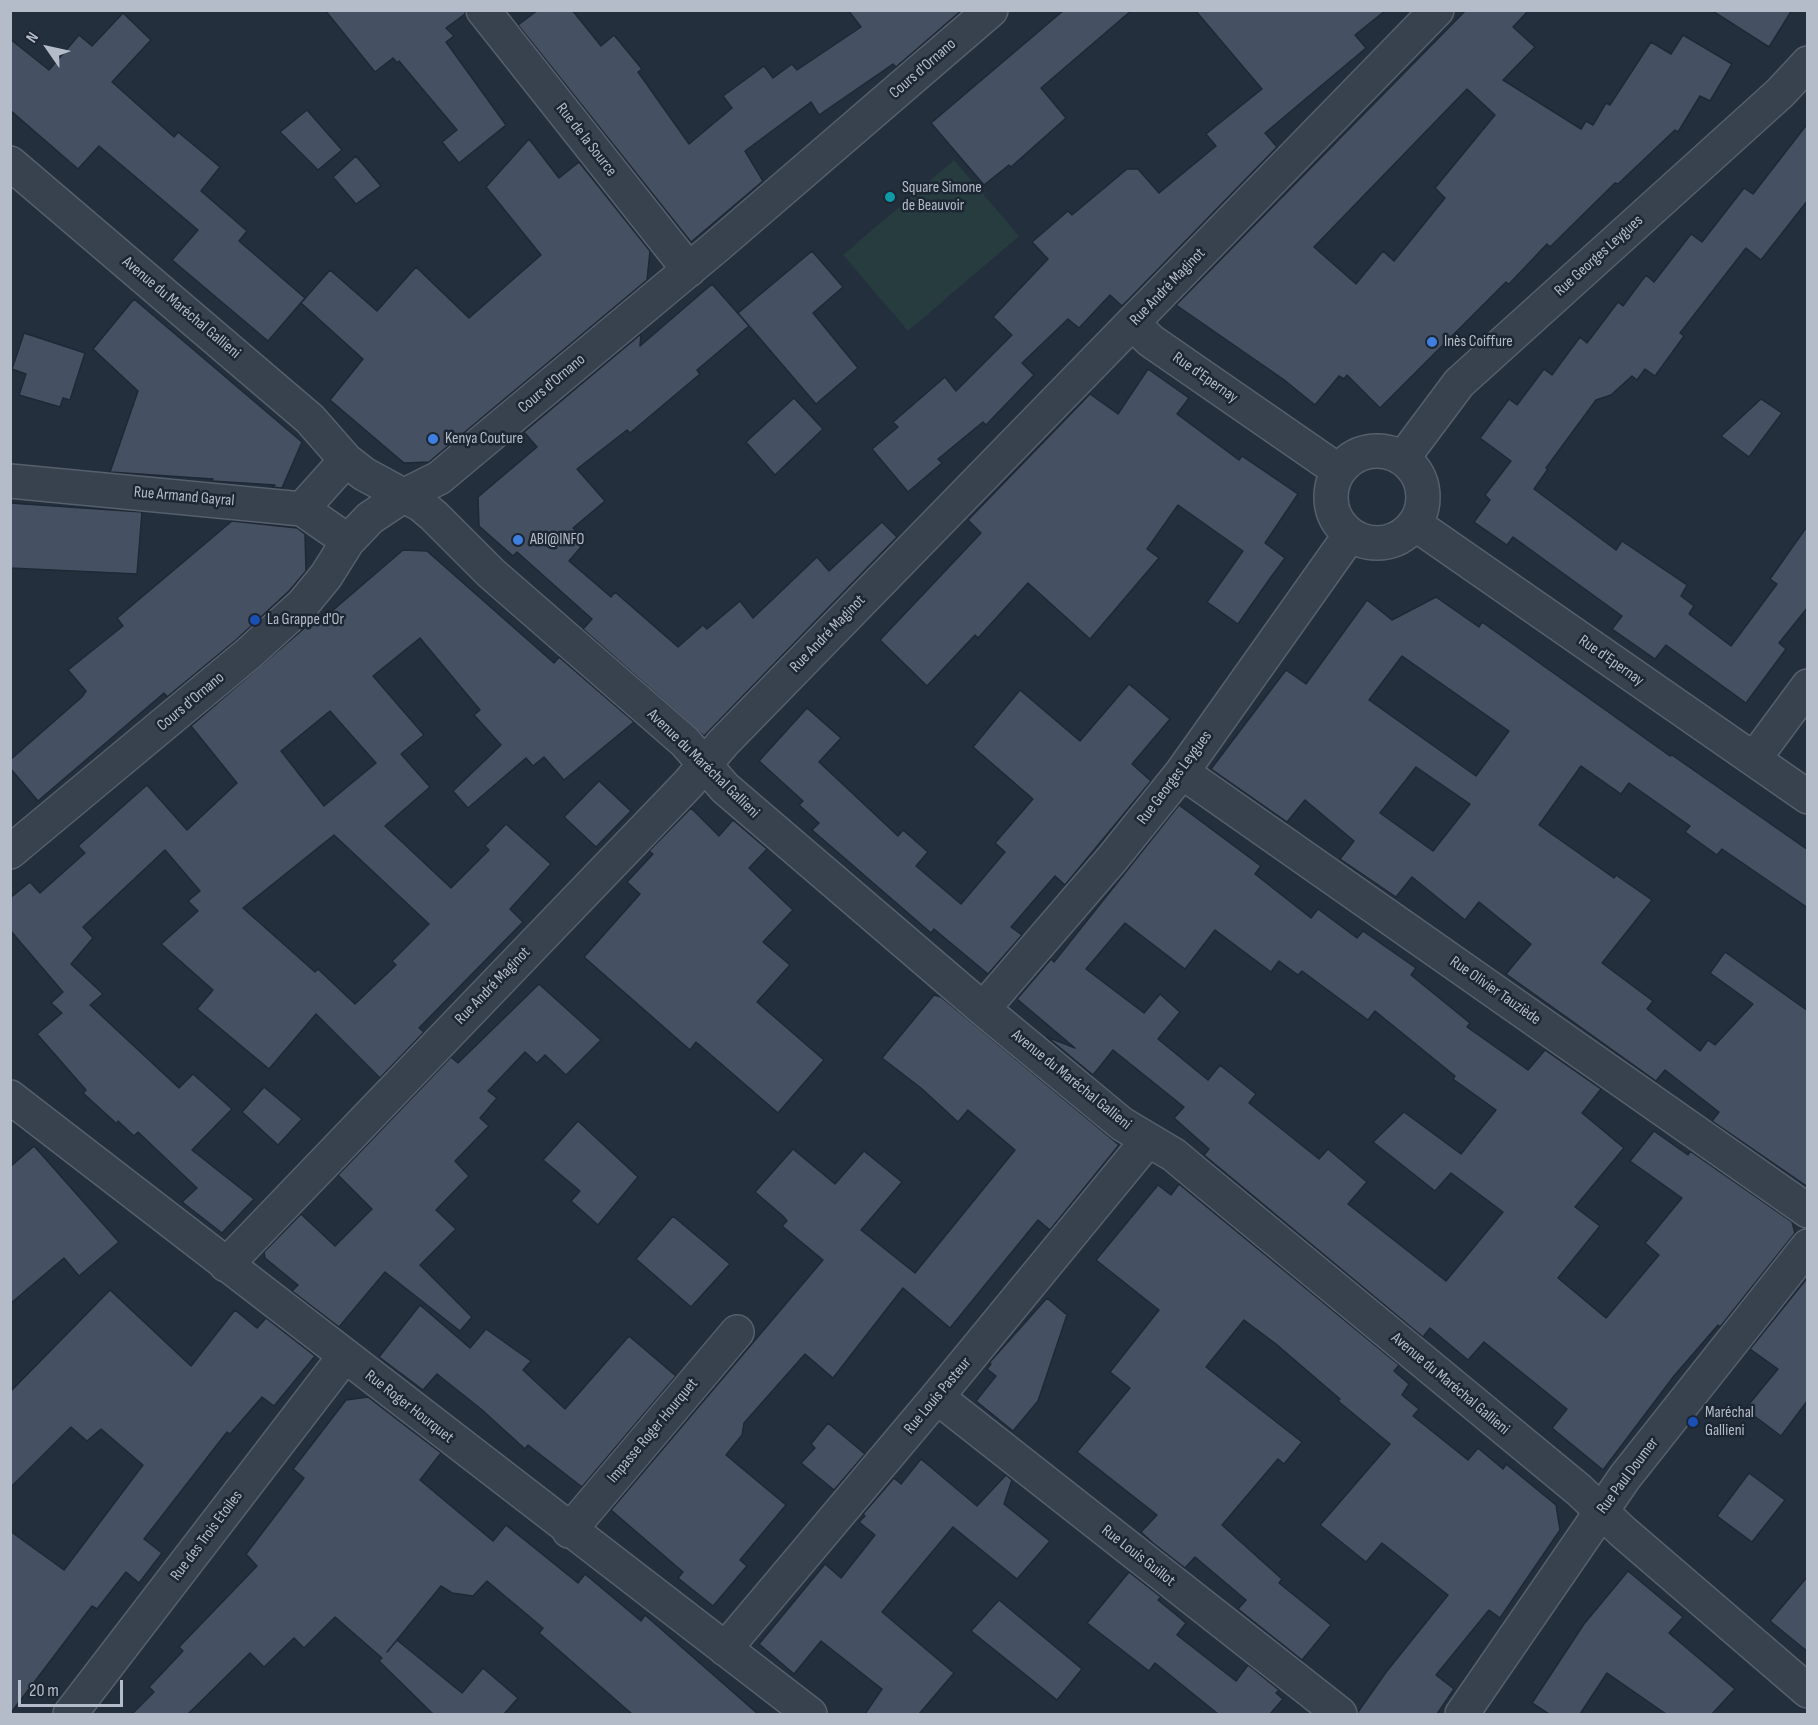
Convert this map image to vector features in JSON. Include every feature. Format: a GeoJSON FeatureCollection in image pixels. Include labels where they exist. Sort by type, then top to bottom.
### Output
{"type":"FeatureCollection","features":[{"type":"Feature","properties":{"kind":"street","name":"Rue de la Source"},"geometry":{"type":"LineString","coordinates":[[483,10],[689,270]]}},
{"type":"Feature","properties":{"kind":"street","name":"Cours d'Ornano"},"geometry":{"type":"LineString","coordinates":[[10,852],[248,654],[303,604],[326,576],[348,541],[370,518],[403,496],[439,478],[689,270],[991,10]]}},
{"type":"Feature","properties":{"kind":"street","name":"Rue André Maginot"},"geometry":{"type":"LineString","coordinates":[[226,1265],[680,792],[703,764],[1437,10]]}},
{"type":"Feature","properties":{"kind":"street","name":"Rue Georges Leygues"},"geometry":{"type":"LineString","coordinates":[[1403,458],[1459,383],[1779,93],[1808,63]]}},
{"type":"Feature","properties":{"kind":"street","name":"Avenue du Maréchal Gallieni"},"geometry":{"type":"LineString","coordinates":[[10,163],[310,418],[346,460],[364,474],[434,516],[491,573],[685,742],[725,788],[983,1009],[1122,1124],[1174,1155],[1601,1511],[1808,1690]]}},
{"type":"Feature","properties":{"kind":"street","name":"Rue d'Epernay"},"geometry":{"type":"LineString","coordinates":[[1132,323],[1151,341],[1339,471]]}},
{"type":"Feature","properties":{"kind":"street"},"geometry":{"type":"LineString","coordinates":[[1375,451],[1403,458],[1414,468],[1421,481],[1421,511],[1415,524],[1404,535],[1377,544],[1350,535],[1340,525],[1331,498],[1339,471],[1355,457],[1375,451]]}},
{"type":"Feature","properties":{"kind":"street"},"geometry":{"type":"LineString","coordinates":[[302,509],[346,460]]}},
{"type":"Feature","properties":{"kind":"street","name":"Rue Armand Gayral"},"geometry":{"type":"LineString","coordinates":[[10,481],[302,509],[348,541]]}},
{"type":"Feature","properties":{"kind":"street","name":"Rue d'Epernay"},"geometry":{"type":"LineString","coordinates":[[1415,524],[1808,797]]}},
{"type":"Feature","properties":{"kind":"street","name":"Rue Georges Leygues"},"geometry":{"type":"LineString","coordinates":[[983,1009],[1112,859],[1182,772],[1350,535]]}},
{"type":"Feature","properties":{"kind":"street"},"geometry":{"type":"LineString","coordinates":[[1754,759],[1808,686]]}},
{"type":"Feature","properties":{"kind":"street","name":"Rue Olivier Tauziède"},"geometry":{"type":"LineString","coordinates":[[1182,772],[1808,1210]]}},
{"type":"Feature","properties":{"kind":"street","name":"Rue Roger Hourquet"},"geometry":{"type":"LineString","coordinates":[[10,1097],[569,1531],[810,1714]]}},
{"type":"Feature","properties":{"kind":"street","name":"Rue Louis Pasteur"},"geometry":{"type":"LineString","coordinates":[[725,1649],[938,1397],[1148,1140]]}},
{"type":"Feature","properties":{"kind":"street","name":"Rue Paul Doumer"},"geometry":{"type":"LineString","coordinates":[[1462,1714],[1624,1477],[1808,1246]]}},
{"type":"Feature","properties":{"kind":"street","name":"Impasse Roger Hourquet"},"geometry":{"type":"LineString","coordinates":[[569,1531],[736,1332]]}},
{"type":"Feature","properties":{"kind":"street","name":"Rue des Trois Etoiles"},"geometry":{"type":"LineString","coordinates":[[70,1714],[344,1357]]}},
{"type":"Feature","properties":{"kind":"street","name":"Rue Louis Guillot"},"geometry":{"type":"LineString","coordinates":[[938,1397],[1340,1714]]}},
{"type":"Feature","properties":{"kind":"green space"},"geometry":{"type":"Polygon","coordinates":[[[954,160],[1019,236],[908,331],[843,255],[954,160]]]}},
{"type":"Feature","properties":{"kind":"building"},"geometry":{"type":"Polygon","coordinates":[[[325,10],[465,10],[465,14],[446,28],[454,36],[446,42],[506,125],[459,163],[442,142],[457,130],[399,61],[397,63],[393,58],[375,72],[325,10]]]}},
{"type":"Feature","properties":{"kind":"building"},"geometry":{"type":"Polygon","coordinates":[[[538,10],[572,10],[601,46],[614,35],[642,69],[638,72],[689,144],[732,108],[723,96],[764,66],[773,78],[792,64],[797,70],[861,27],[848,10],[962,10],[896,67],[893,64],[819,115],[811,102],[745,151],[763,181],[691,242],[518,25],[538,10]]]}},
{"type":"Feature","properties":{"kind":"building"},"geometry":{"type":"Polygon","coordinates":[[[1064,10],[1132,10],[1041,88],[1066,118],[1011,167],[1009,165],[984,185],[931,123],[1064,10]]]}},
{"type":"Feature","properties":{"kind":"building"},"geometry":{"type":"Polygon","coordinates":[[[1195,10],[1386,10],[1355,35],[1366,48],[1265,133],[1277,147],[1130,298],[1122,306],[1110,295],[1079,328],[1068,319],[1022,363],[1034,375],[986,425],[983,422],[938,459],[942,463],[908,492],[872,449],[898,427],[893,422],[945,377],[956,391],[1012,335],[993,317],[1048,259],[1032,242],[1068,211],[1072,215],[1127,169],[1138,169],[1159,193],[1216,146],[1206,134],[1262,89],[1195,10]]]}},
{"type":"Feature","properties":{"kind":"building"},"geometry":{"type":"Polygon","coordinates":[[[1466,10],[1529,10],[1513,27],[1535,47],[1503,80],[1581,129],[1586,121],[1593,125],[1606,103],[1610,105],[1651,42],[1671,54],[1683,35],[1732,64],[1710,101],[1700,96],[1678,132],[1675,130],[1618,184],[1615,183],[1550,247],[1547,244],[1509,284],[1506,282],[1380,408],[1347,375],[1344,379],[1339,376],[1315,405],[1283,379],[1176,305],[1466,10]],[[1467,89],[1314,247],[1356,284],[1383,251],[1394,261],[1445,198],[1435,188],[1495,115],[1467,89]]]}},
{"type":"Feature","properties":{"kind":"building"},"geometry":{"type":"Polygon","coordinates":[[[1711,10],[1792,10],[1769,47],[1711,10]]]}},
{"type":"Feature","properties":{"kind":"building"},"geometry":{"type":"Polygon","coordinates":[[[123,13],[151,40],[112,82],[174,137],[178,132],[220,167],[201,191],[247,231],[239,241],[305,298],[268,341],[172,260],[198,230],[99,146],[78,169],[10,110],[10,39],[49,70],[79,35],[92,46],[123,13]]]}},
{"type":"Feature","properties":{"kind":"building"},"geometry":{"type":"Polygon","coordinates":[[[307,110],[342,150],[318,170],[280,132],[307,110]]]}},
{"type":"Feature","properties":{"kind":"building"},"geometry":{"type":"Polygon","coordinates":[[[1808,123],[1808,200],[1761,260],[1746,248],[1680,333],[1684,336],[1655,376],[1645,369],[1637,380],[1632,376],[1611,395],[1596,400],[1546,468],[1548,469],[1534,489],[1616,550],[1622,541],[1687,585],[1681,596],[1694,606],[1689,614],[1731,646],[1777,584],[1770,579],[1808,525],[1808,607],[1779,643],[1786,649],[1746,703],[1666,645],[1655,659],[1612,629],[1622,616],[1513,537],[1507,545],[1474,522],[1490,500],[1485,495],[1511,461],[1480,438],[1509,399],[1517,405],[1544,369],[1552,375],[1580,337],[1587,343],[1618,302],[1623,306],[1646,275],[1654,282],[1691,234],[1702,242],[1744,188],[1753,194],[1808,123]]]}},
{"type":"Feature","properties":{"kind":"building"},"geometry":{"type":"Polygon","coordinates":[[[529,139],[559,178],[579,162],[650,251],[647,280],[429,462],[404,463],[330,400],[363,359],[301,303],[330,270],[377,311],[416,267],[469,318],[541,255],[486,187],[529,139]]]}},
{"type":"Feature","properties":{"kind":"building"},"geometry":{"type":"Polygon","coordinates":[[[356,156],[381,186],[356,204],[333,177],[356,156]]]}},
{"type":"Feature","properties":{"kind":"building"},"geometry":{"type":"Polygon","coordinates":[[[812,251],[843,287],[813,313],[858,368],[816,404],[738,313],[812,251]]]}},
{"type":"Feature","properties":{"kind":"building"},"geometry":{"type":"Polygon","coordinates":[[[712,284],[749,326],[697,370],[700,374],[630,433],[627,430],[577,469],[605,501],[573,528],[586,541],[569,561],[611,597],[615,592],[678,647],[703,625],[707,629],[740,601],[753,618],[817,557],[829,571],[882,522],[897,537],[704,736],[583,629],[592,619],[517,552],[513,556],[479,526],[478,497],[537,447],[524,432],[641,334],[640,346],[712,284]]]}},
{"type":"Feature","properties":{"kind":"building"},"geometry":{"type":"Polygon","coordinates":[[[134,299],[302,442],[282,488],[272,487],[275,485],[212,481],[213,479],[110,472],[138,391],[93,349],[134,299]]]}},
{"type":"Feature","properties":{"kind":"building"},"geometry":{"type":"Polygon","coordinates":[[[24,333],[85,353],[70,400],[63,398],[60,407],[19,395],[26,374],[12,369],[24,333]]]}},
{"type":"Feature","properties":{"kind":"building"},"geometry":{"type":"Polygon","coordinates":[[[1148,369],[1189,398],[1177,414],[1239,460],[1242,456],[1298,494],[1265,543],[1285,558],[1238,624],[1207,602],[1243,551],[1178,505],[1147,549],[1159,558],[1090,639],[1028,583],[978,638],[975,635],[927,686],[880,640],[981,533],[968,520],[1090,394],[1118,414],[1148,369]]]}},
{"type":"Feature","properties":{"kind":"building"},"geometry":{"type":"Polygon","coordinates":[[[794,398],[823,429],[775,475],[746,442],[794,398]]]}},
{"type":"Feature","properties":{"kind":"building"},"geometry":{"type":"Polygon","coordinates":[[[1761,399],[1782,413],[1749,457],[1721,436],[1761,399]]]}},
{"type":"Feature","properties":{"kind":"building"},"geometry":{"type":"Polygon","coordinates":[[[10,503],[142,512],[137,574],[10,568],[10,503]]]}},
{"type":"Feature","properties":{"kind":"building"},"geometry":{"type":"Polygon","coordinates":[[[232,521],[297,528],[305,534],[306,571],[289,591],[236,640],[167,697],[164,693],[38,801],[10,768],[10,760],[86,691],[68,670],[123,626],[117,618],[232,521]]]}},
{"type":"Feature","properties":{"kind":"building"},"geometry":{"type":"Polygon","coordinates":[[[403,550],[427,551],[554,663],[559,657],[634,722],[564,780],[544,757],[533,766],[526,758],[468,808],[453,791],[501,745],[474,715],[480,710],[420,638],[373,676],[424,735],[401,754],[430,787],[385,826],[451,888],[489,850],[485,846],[506,824],[551,864],[510,909],[523,922],[419,1028],[424,1032],[380,1078],[316,1014],[269,1069],[197,1009],[213,990],[161,944],[198,911],[188,901],[200,891],[165,850],[83,927],[93,938],[71,964],[103,994],[90,1005],[179,1088],[193,1074],[232,1109],[192,1150],[254,1199],[222,1233],[182,1202],[197,1188],[138,1132],[134,1136],[118,1121],[117,1124],[83,1093],[86,1090],[37,1034],[62,1013],[51,1003],[63,992],[10,930],[10,898],[30,882],[40,893],[85,853],[78,846],[147,785],[187,830],[237,783],[191,726],[308,625],[308,629],[403,550]],[[330,711],[281,751],[324,806],[376,763],[330,711]],[[334,835],[243,908],[315,972],[318,969],[355,1004],[396,965],[392,961],[429,924],[334,835]]]}},
{"type":"Feature","properties":{"kind":"building"},"geometry":{"type":"Polygon","coordinates":[[[1436,597],[1479,627],[1482,622],[1670,756],[1672,755],[1808,850],[1808,908],[1722,849],[1717,855],[1685,832],[1690,826],[1629,783],[1621,794],[1581,766],[1539,825],[1614,878],[1616,875],[1652,900],[1602,963],[1653,1001],[1647,1009],[1700,1051],[1708,1040],[1715,1045],[1753,1004],[1710,973],[1725,952],[1808,1011],[1808,1187],[1712,1121],[1719,1112],[1665,1070],[1656,1081],[1506,974],[1531,944],[1479,902],[1465,920],[1412,877],[1396,897],[1340,859],[1354,841],[1305,800],[1287,822],[1211,769],[1286,670],[1306,684],[1367,600],[1392,620],[1436,597]],[[1402,656],[1369,700],[1476,776],[1509,731],[1402,656]],[[1416,767],[1380,813],[1433,851],[1470,804],[1416,767]]]}},
{"type":"Feature","properties":{"kind":"building"},"geometry":{"type":"Polygon","coordinates":[[[1129,684],[1170,719],[1132,764],[1151,781],[1065,885],[1055,876],[1011,927],[1022,935],[988,974],[934,929],[931,933],[812,830],[819,823],[799,805],[803,801],[759,761],[807,708],[841,738],[819,762],[898,836],[903,830],[928,852],[916,866],[961,904],[1005,852],[995,843],[1033,799],[973,747],[1020,690],[1080,741],[1129,684]]]}},
{"type":"Feature","properties":{"kind":"building"},"geometry":{"type":"Polygon","coordinates":[[[599,781],[631,811],[596,847],[564,817],[599,781]]]}},
{"type":"Feature","properties":{"kind":"building"},"geometry":{"type":"Polygon","coordinates":[[[1179,805],[1261,866],[1255,874],[1311,918],[1318,909],[1357,938],[1363,931],[1416,968],[1411,975],[1470,1023],[1467,1027],[1528,1070],[1545,1050],[1601,1089],[1582,1113],[1624,1148],[1575,1207],[1600,1226],[1558,1278],[1606,1318],[1659,1255],[1645,1243],[1682,1198],[1630,1161],[1654,1131],[1688,1155],[1690,1151],[1792,1222],[1795,1233],[1720,1327],[1718,1325],[1674,1376],[1603,1470],[1552,1428],[1567,1409],[1484,1342],[1468,1360],[1430,1328],[1423,1337],[1204,1155],[1209,1149],[1174,1118],[1184,1107],[1113,1050],[1093,1075],[1047,1037],[1075,1048],[1017,999],[1051,959],[1054,962],[1179,805]],[[1125,923],[1086,969],[1144,1013],[1160,994],[1180,1012],[1158,1039],[1208,1080],[1220,1065],[1256,1094],[1249,1103],[1319,1159],[1328,1149],[1367,1182],[1348,1204],[1446,1281],[1503,1212],[1451,1173],[1435,1191],[1373,1142],[1404,1112],[1461,1154],[1496,1110],[1453,1079],[1455,1076],[1375,1011],[1368,1020],[1302,971],[1298,975],[1279,961],[1271,972],[1215,930],[1185,969],[1125,923]]]}},
{"type":"Feature","properties":{"kind":"building"},"geometry":{"type":"Polygon","coordinates":[[[691,808],[719,836],[733,820],[767,849],[749,868],[793,910],[763,942],[790,965],[757,1002],[824,1060],[778,1113],[696,1042],[690,1050],[584,957],[640,894],[627,882],[653,854],[649,851],[691,808]]]}},
{"type":"Feature","properties":{"kind":"building"},"geometry":{"type":"Polygon","coordinates":[[[539,984],[601,1040],[566,1075],[545,1055],[537,1063],[525,1052],[488,1091],[497,1098],[480,1118],[489,1126],[455,1161],[469,1176],[436,1210],[456,1229],[420,1265],[472,1317],[460,1331],[385,1272],[339,1327],[292,1291],[298,1285],[265,1258],[264,1252],[301,1214],[335,1246],[372,1209],[338,1175],[451,1057],[458,1063],[539,984]]]}},
{"type":"Feature","properties":{"kind":"building"},"geometry":{"type":"Polygon","coordinates":[[[934,995],[941,997],[1119,1145],[1050,1230],[1038,1220],[950,1328],[903,1288],[833,1378],[805,1354],[744,1423],[742,1435],[726,1455],[786,1505],[740,1560],[747,1566],[713,1606],[678,1578],[683,1572],[611,1510],[823,1260],[782,1226],[787,1221],[755,1192],[793,1149],[835,1184],[864,1151],[902,1182],[861,1230],[915,1273],[1015,1150],[968,1110],[958,1122],[921,1088],[882,1058],[934,995]]]}},
{"type":"Feature","properties":{"kind":"building"},"geometry":{"type":"Polygon","coordinates":[[[264,1087],[302,1119],[278,1145],[242,1112],[264,1087]]]}},
{"type":"Feature","properties":{"kind":"building"},"geometry":{"type":"Polygon","coordinates":[[[578,1121],[638,1177],[598,1225],[571,1201],[580,1191],[543,1160],[578,1121]]]}},
{"type":"Feature","properties":{"kind":"building"},"geometry":{"type":"Polygon","coordinates":[[[34,1146],[119,1242],[79,1276],[64,1258],[10,1304],[10,1167],[34,1146]]]}},
{"type":"Feature","properties":{"kind":"building"},"geometry":{"type":"Polygon","coordinates":[[[1179,1184],[1399,1365],[1394,1371],[1409,1384],[1402,1395],[1419,1409],[1413,1416],[1468,1460],[1478,1448],[1503,1469],[1506,1464],[1556,1505],[1560,1530],[1500,1618],[1489,1610],[1436,1675],[1454,1689],[1437,1714],[1358,1714],[1358,1712],[1387,1671],[1448,1595],[1382,1543],[1366,1562],[1320,1525],[1390,1444],[1338,1401],[1340,1399],[1276,1344],[1244,1320],[1206,1367],[1302,1442],[1284,1464],[1278,1459],[1222,1525],[1282,1579],[1279,1583],[1331,1625],[1302,1660],[1238,1609],[1246,1600],[1195,1557],[1185,1568],[1141,1532],[1157,1515],[1077,1452],[1130,1388],[1110,1372],[1159,1310],[1096,1260],[1158,1185],[1171,1195],[1179,1184]]]}},
{"type":"Feature","properties":{"kind":"building"},"geometry":{"type":"Polygon","coordinates":[[[673,1216],[730,1264],[691,1307],[636,1259],[673,1216]]]}},
{"type":"Feature","properties":{"kind":"building"},"geometry":{"type":"Polygon","coordinates":[[[1808,1277],[1808,1400],[1781,1436],[1745,1409],[1778,1369],[1750,1349],[1808,1277]]]}},
{"type":"Feature","properties":{"kind":"building"},"geometry":{"type":"Polygon","coordinates":[[[110,1290],[191,1366],[235,1310],[257,1328],[266,1318],[315,1356],[274,1406],[262,1397],[230,1434],[227,1432],[144,1539],[162,1553],[139,1583],[126,1572],[97,1609],[92,1606],[10,1714],[10,1531],[64,1570],[143,1465],[101,1429],[87,1441],[71,1427],[10,1488],[10,1392],[110,1290]]]}},
{"type":"Feature","properties":{"kind":"building"},"geometry":{"type":"Polygon","coordinates":[[[1047,1298],[1067,1315],[1038,1401],[1013,1431],[976,1401],[996,1376],[987,1369],[991,1364],[989,1363],[1047,1298]]]}},
{"type":"Feature","properties":{"kind":"building"},"geometry":{"type":"Polygon","coordinates":[[[420,1305],[470,1348],[486,1329],[531,1361],[523,1370],[565,1409],[629,1336],[676,1376],[582,1487],[528,1445],[525,1449],[481,1409],[437,1374],[423,1390],[379,1357],[420,1305]]]}},
{"type":"Feature","properties":{"kind":"building"},"geometry":{"type":"Polygon","coordinates":[[[368,1397],[441,1453],[420,1480],[493,1541],[506,1525],[578,1583],[585,1574],[641,1621],[645,1615],[758,1714],[632,1714],[539,1633],[543,1628],[487,1581],[473,1596],[452,1593],[441,1586],[387,1652],[397,1640],[462,1693],[483,1668],[518,1698],[504,1714],[433,1714],[379,1661],[382,1658],[335,1617],[304,1648],[294,1638],[264,1667],[250,1653],[188,1714],[132,1714],[154,1692],[149,1687],[183,1651],[179,1647],[257,1566],[246,1554],[304,1478],[293,1469],[346,1400],[368,1397]]]}},
{"type":"Feature","properties":{"kind":"building"},"geometry":{"type":"Polygon","coordinates":[[[828,1423],[865,1454],[834,1490],[801,1463],[815,1448],[811,1444],[828,1423]]]}},
{"type":"Feature","properties":{"kind":"building"},"geometry":{"type":"Polygon","coordinates":[[[921,1459],[977,1506],[1006,1475],[1012,1480],[1004,1504],[1050,1541],[1017,1579],[953,1527],[882,1612],[954,1673],[919,1714],[865,1714],[882,1689],[821,1641],[794,1674],[759,1644],[825,1564],[841,1578],[875,1535],[859,1522],[865,1516],[863,1514],[894,1478],[901,1484],[921,1459]]]}},
{"type":"Feature","properties":{"kind":"building"},"geometry":{"type":"Polygon","coordinates":[[[1749,1473],[1785,1500],[1752,1542],[1717,1516],[1749,1473]]]}},
{"type":"Feature","properties":{"kind":"building"},"geometry":{"type":"Polygon","coordinates":[[[1628,1571],[1683,1617],[1669,1633],[1735,1689],[1712,1714],[1666,1714],[1607,1673],[1580,1714],[1549,1714],[1532,1703],[1584,1624],[1628,1571]]]}},
{"type":"Feature","properties":{"kind":"building"},"geometry":{"type":"Polygon","coordinates":[[[1129,1572],[1161,1597],[1158,1600],[1186,1623],[1177,1635],[1236,1681],[1248,1665],[1279,1690],[1276,1693],[1283,1699],[1270,1714],[1218,1714],[1155,1663],[1149,1671],[1087,1623],[1129,1572]]]}},
{"type":"Feature","properties":{"kind":"building"},"geometry":{"type":"Polygon","coordinates":[[[1808,1576],[1808,1652],[1770,1621],[1808,1576]]]}},
{"type":"Feature","properties":{"kind":"building"},"geometry":{"type":"Polygon","coordinates":[[[999,1600],[1082,1669],[1057,1700],[971,1631],[999,1600]]]}},
{"type":"Feature","properties":{"kind":"place","name":"Square Simone de Beauvoir"},"geometry":{"type":"Point","coordinates":[890,197]}},
{"type":"Feature","properties":{"kind":"place","name":"Inès Coiffure"},"geometry":{"type":"Point","coordinates":[1432,342]}},
{"type":"Feature","properties":{"kind":"place","name":"Kenya Couture"},"geometry":{"type":"Point","coordinates":[433,439]}},
{"type":"Feature","properties":{"kind":"place","name":"ABI@INFO"},"geometry":{"type":"Point","coordinates":[518,540]}},
{"type":"Feature","properties":{"kind":"place","name":"La Grappe d'Or"},"geometry":{"type":"Point","coordinates":[255,620]}},
{"type":"Feature","properties":{"kind":"place","name":"Maréchal Gallieni"},"geometry":{"type":"Point","coordinates":[1693,1422]}}]}
